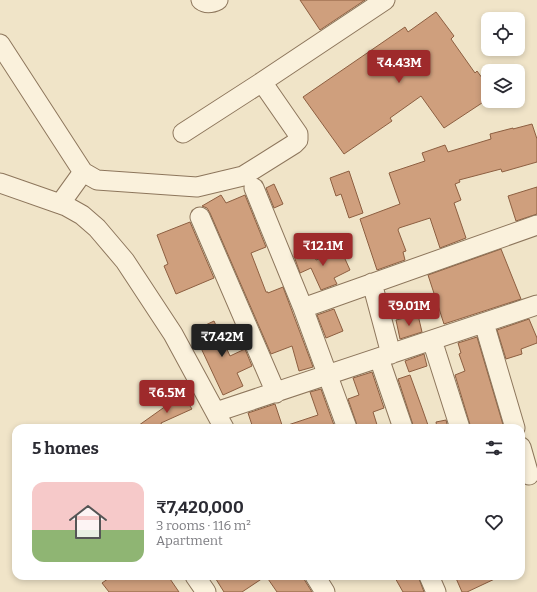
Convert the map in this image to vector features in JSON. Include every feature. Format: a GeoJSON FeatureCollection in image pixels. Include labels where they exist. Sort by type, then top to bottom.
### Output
{"type":"FeatureCollection","features":[{"type":"Feature","properties":{"kind":"street"},"geometry":{"type":"LineString","coordinates":[[201,0],[204,2],[213,2],[218,0]]}},
{"type":"Feature","properties":{"kind":"street"},"geometry":{"type":"LineString","coordinates":[[183,133],[385,0]]}},
{"type":"Feature","properties":{"kind":"street"},"geometry":{"type":"LineString","coordinates":[[0,44],[83,172],[97,180],[197,187],[243,176],[298,140],[298,134],[294,127],[262,82]]}},
{"type":"Feature","properties":{"kind":"street"},"geometry":{"type":"LineString","coordinates":[[60,204],[83,172]]}},
{"type":"Feature","properties":{"kind":"street"},"geometry":{"type":"LineString","coordinates":[[0,183],[60,204],[82,215],[97,228],[125,261],[173,334],[221,424],[276,392],[537,305]]}},
{"type":"Feature","properties":{"kind":"street"},"geometry":{"type":"LineString","coordinates":[[254,188],[303,308],[346,424]]}},
{"type":"Feature","properties":{"kind":"street"},"geometry":{"type":"LineString","coordinates":[[200,217],[276,392]]}},
{"type":"Feature","properties":{"kind":"street"},"geometry":{"type":"LineString","coordinates":[[303,308],[537,225]]}},
{"type":"Feature","properties":{"kind":"street"},"geometry":{"type":"LineString","coordinates":[[372,283],[385,356],[402,424]]}},
{"type":"Feature","properties":{"kind":"street"},"geometry":{"type":"LineString","coordinates":[[484,323],[514,424]]}},
{"type":"Feature","properties":{"kind":"street"},"geometry":{"type":"LineString","coordinates":[[432,340],[459,424]]}},
{"type":"Feature","properties":{"kind":"street"},"geometry":{"type":"LineString","coordinates":[[525,461],[529,475]]}},
{"type":"Feature","properties":{"kind":"street"},"geometry":{"type":"LineString","coordinates":[[198,580],[206,592]]}},
{"type":"Feature","properties":{"kind":"street"},"geometry":{"type":"LineString","coordinates":[[318,580],[325,592]]}},
{"type":"Feature","properties":{"kind":"street"},"geometry":{"type":"LineString","coordinates":[[431,580],[436,592]]}},
{"type":"Feature","properties":{"kind":"building"},"geometry":{"type":"Polygon","coordinates":[[[300,0],[365,0],[320,30],[300,0]]]}},
{"type":"Feature","properties":{"kind":"building"},"geometry":{"type":"Polygon","coordinates":[[[436,12],[454,36],[451,39],[475,73],[477,71],[481,76],[481,104],[444,128],[421,96],[390,118],[392,121],[344,154],[303,97],[405,27],[408,32],[436,12]]]}},
{"type":"Feature","properties":{"kind":"building"},"geometry":{"type":"Polygon","coordinates":[[[532,124],[537,139],[537,162],[502,172],[501,169],[459,180],[460,182],[455,184],[461,200],[454,203],[466,238],[440,248],[430,218],[399,228],[398,230],[406,251],[403,252],[405,260],[377,270],[360,219],[400,204],[389,173],[425,161],[422,153],[445,145],[448,152],[491,139],[490,134],[532,124]]]}},
{"type":"Feature","properties":{"kind":"building"},"geometry":{"type":"Polygon","coordinates":[[[349,171],[363,213],[349,218],[341,194],[336,196],[330,178],[349,171]]]}},
{"type":"Feature","properties":{"kind":"building"},"geometry":{"type":"Polygon","coordinates":[[[274,184],[283,204],[274,208],[266,188],[274,184]]]}},
{"type":"Feature","properties":{"kind":"building"},"geometry":{"type":"Polygon","coordinates":[[[537,187],[537,214],[516,221],[508,196],[537,187]]]}},
{"type":"Feature","properties":{"kind":"building"},"geometry":{"type":"Polygon","coordinates":[[[221,195],[226,203],[245,195],[266,247],[251,253],[266,292],[268,293],[283,287],[313,367],[299,371],[292,346],[271,354],[210,213],[207,208],[202,206],[221,195]]]}},
{"type":"Feature","properties":{"kind":"building"},"geometry":{"type":"Polygon","coordinates":[[[190,222],[214,278],[176,294],[164,266],[168,264],[157,235],[190,222]]]}},
{"type":"Feature","properties":{"kind":"building"},"geometry":{"type":"Polygon","coordinates":[[[311,249],[316,260],[341,250],[350,270],[334,278],[337,284],[321,290],[311,268],[300,273],[294,256],[311,249]]]}},
{"type":"Feature","properties":{"kind":"building"},"geometry":{"type":"Polygon","coordinates":[[[501,249],[521,299],[444,324],[428,275],[501,249]]]}},
{"type":"Feature","properties":{"kind":"building"},"geometry":{"type":"Polygon","coordinates":[[[334,309],[343,331],[326,338],[317,315],[334,309]]]}},
{"type":"Feature","properties":{"kind":"building"},"geometry":{"type":"Polygon","coordinates":[[[418,315],[422,332],[400,339],[396,320],[418,315]]]}},
{"type":"Feature","properties":{"kind":"building"},"geometry":{"type":"Polygon","coordinates":[[[529,319],[537,338],[537,343],[521,349],[522,354],[506,359],[497,330],[529,319]]]}},
{"type":"Feature","properties":{"kind":"building"},"geometry":{"type":"Polygon","coordinates":[[[214,321],[230,356],[245,349],[252,366],[237,373],[243,386],[223,395],[193,331],[214,321]]]}},
{"type":"Feature","properties":{"kind":"building"},"geometry":{"type":"Polygon","coordinates":[[[477,337],[503,424],[470,424],[455,375],[465,371],[459,354],[461,353],[458,343],[477,337]]]}},
{"type":"Feature","properties":{"kind":"building"},"geometry":{"type":"Polygon","coordinates":[[[424,354],[427,366],[409,372],[405,361],[424,354]]]}},
{"type":"Feature","properties":{"kind":"building"},"geometry":{"type":"Polygon","coordinates":[[[372,372],[384,408],[373,412],[377,424],[357,424],[348,399],[359,395],[353,378],[372,372]]]}},
{"type":"Feature","properties":{"kind":"building"},"geometry":{"type":"Polygon","coordinates":[[[410,375],[428,424],[413,424],[398,379],[410,375]]]}},
{"type":"Feature","properties":{"kind":"building"},"geometry":{"type":"Polygon","coordinates":[[[321,389],[334,424],[291,424],[318,415],[310,392],[321,389]]]}},
{"type":"Feature","properties":{"kind":"building"},"geometry":{"type":"Polygon","coordinates":[[[180,396],[182,398],[184,397],[192,409],[161,424],[141,424],[180,396]]]}},
{"type":"Feature","properties":{"kind":"building"},"geometry":{"type":"Polygon","coordinates":[[[275,404],[282,424],[252,424],[248,413],[275,404]]]}},
{"type":"Feature","properties":{"kind":"building"},"geometry":{"type":"Polygon","coordinates":[[[446,420],[447,424],[436,424],[436,422],[446,420]]]}},
{"type":"Feature","properties":{"kind":"building"},"geometry":{"type":"Polygon","coordinates":[[[106,580],[171,580],[179,592],[109,592],[102,583],[106,580]]]}},
{"type":"Feature","properties":{"kind":"building"},"geometry":{"type":"Polygon","coordinates":[[[216,580],[260,580],[242,592],[224,592],[216,580]]]}},
{"type":"Feature","properties":{"kind":"building"},"geometry":{"type":"Polygon","coordinates":[[[269,580],[304,580],[312,592],[277,592],[269,580]]]}},
{"type":"Feature","properties":{"kind":"building"},"geometry":{"type":"Polygon","coordinates":[[[396,580],[420,580],[424,592],[403,592],[396,580]]]}},
{"type":"Feature","properties":{"kind":"building"},"geometry":{"type":"Polygon","coordinates":[[[457,580],[492,580],[467,592],[462,592],[457,580]]]}}]}
